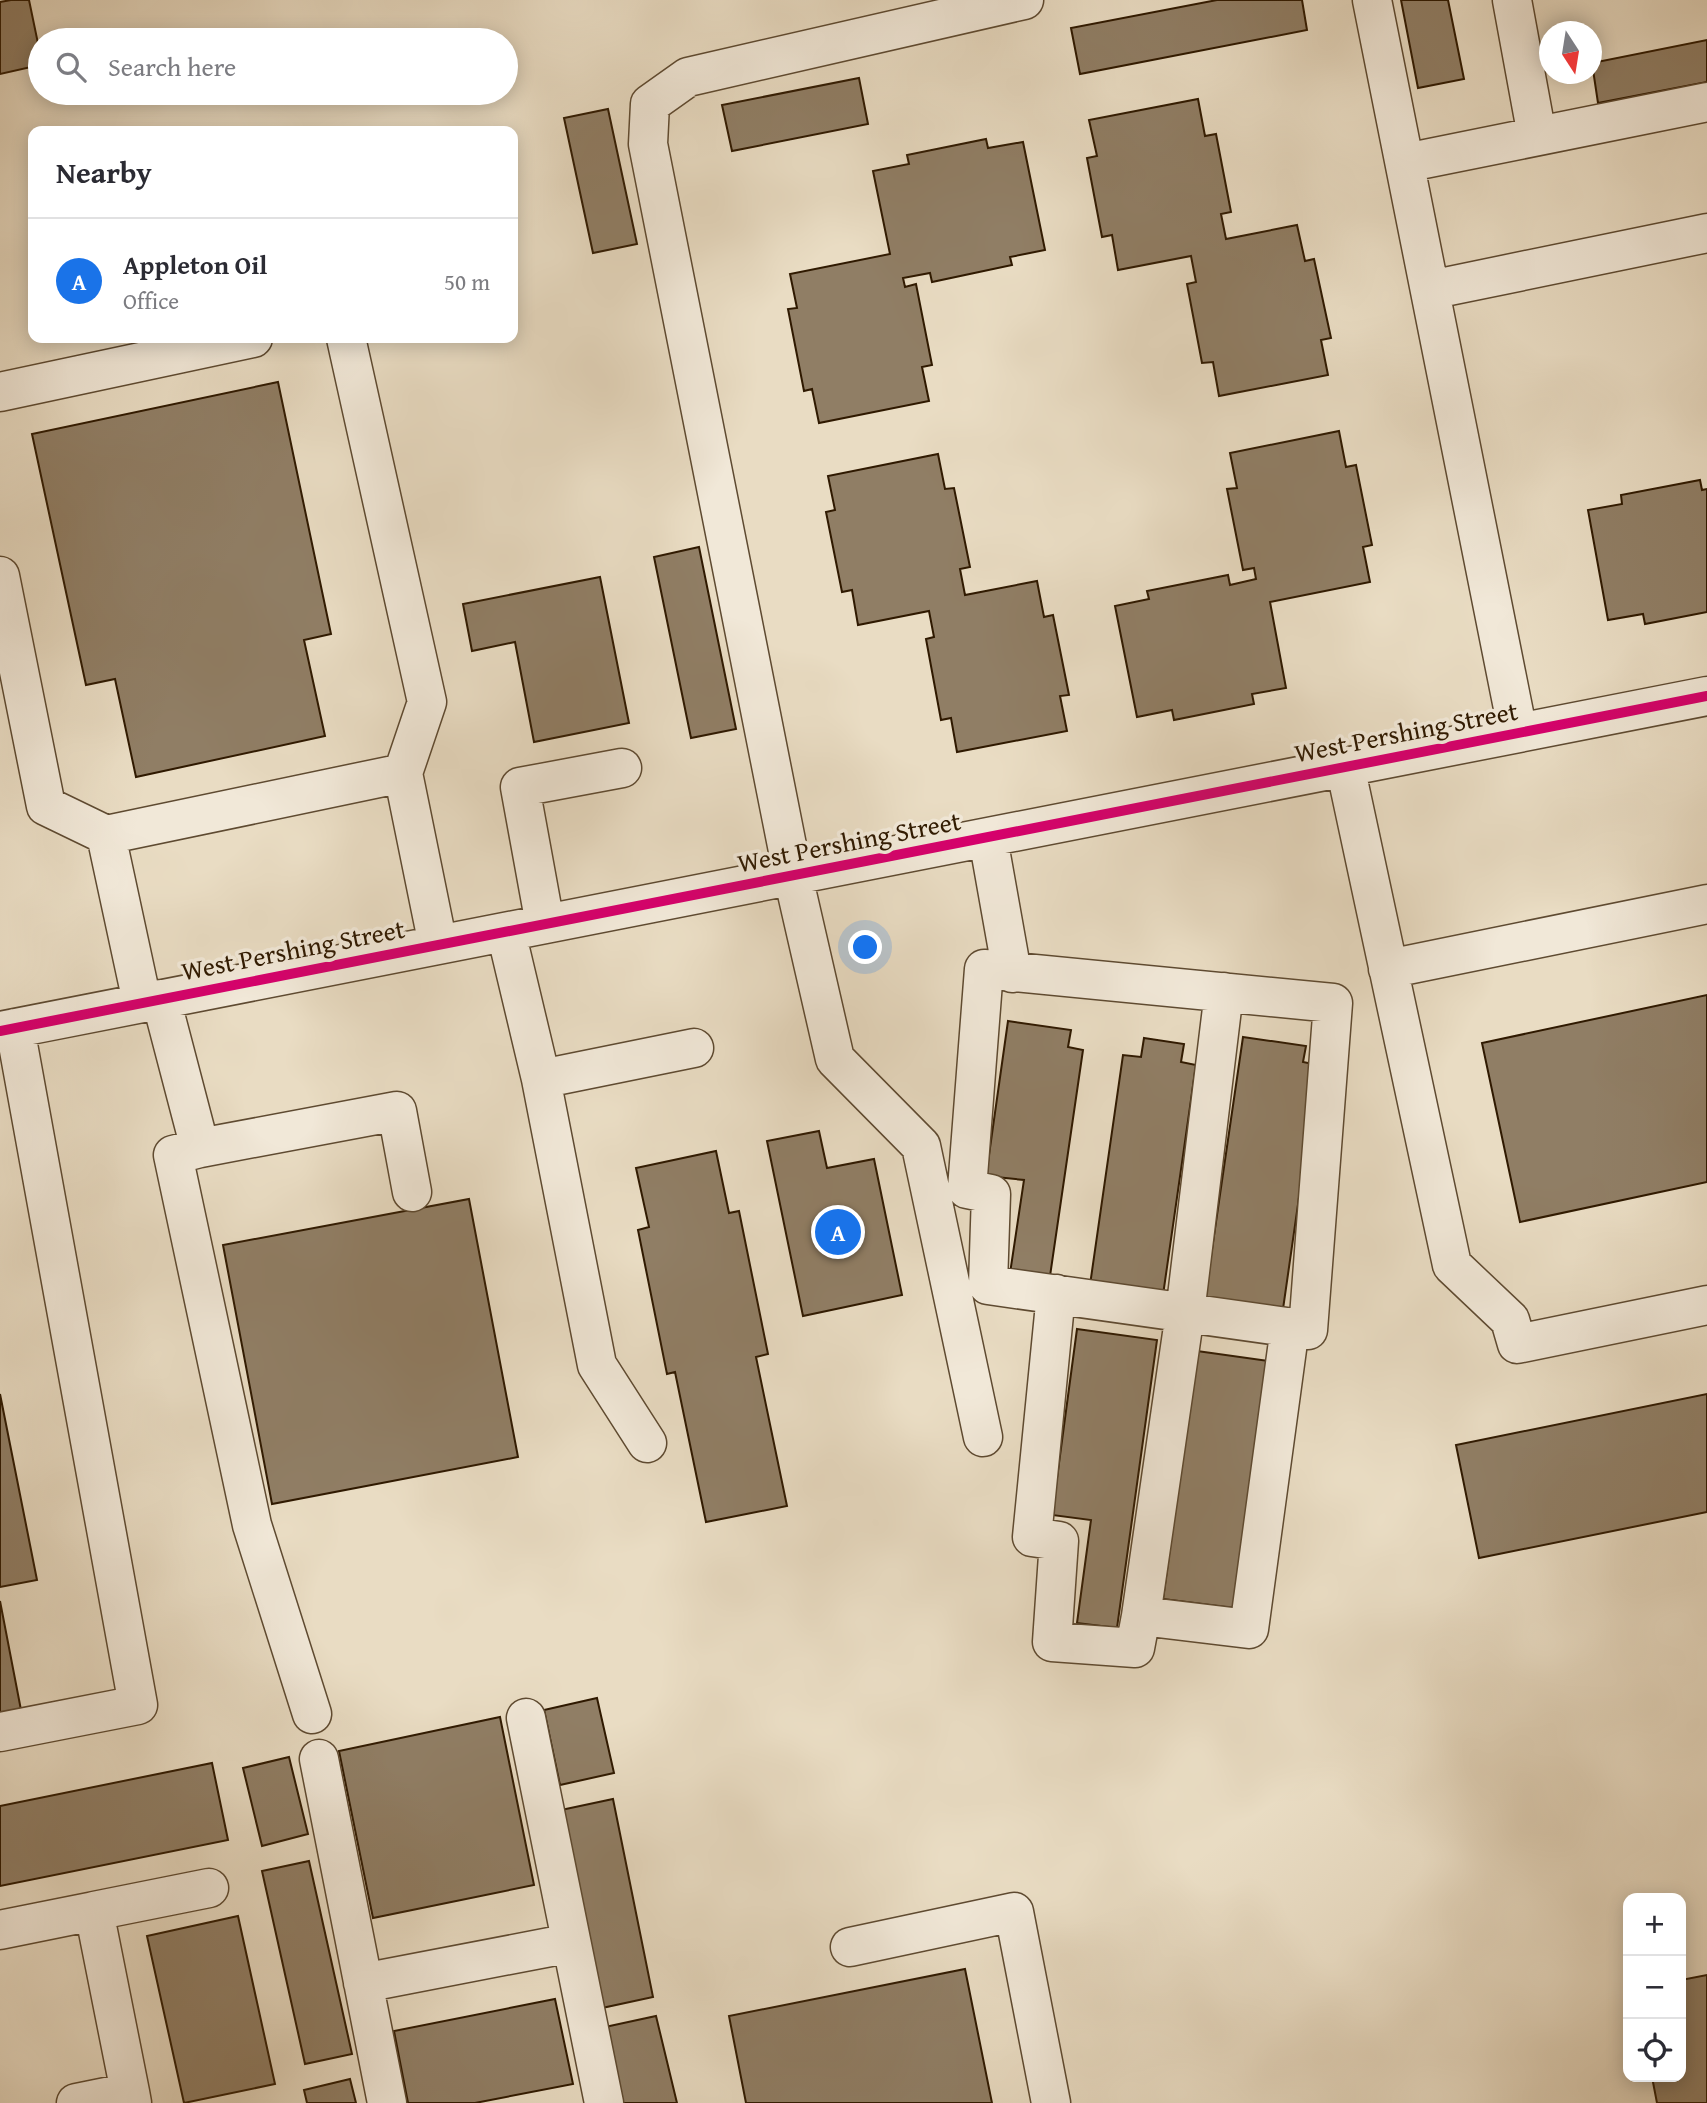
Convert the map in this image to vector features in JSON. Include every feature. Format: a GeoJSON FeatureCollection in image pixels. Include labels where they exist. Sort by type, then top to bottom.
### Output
{"type":"FeatureCollection","features":[{"type":"Feature","properties":{"kind":"street"},"geometry":{"type":"LineString","coordinates":[[983,1437],[921,1146],[835,1059],[793,876],[648,144],[650,104],[688,77],[1024,0]]}},
{"type":"Feature","properties":{"kind":"street"},"geometry":{"type":"LineString","coordinates":[[1372,0],[1518,733]]}},
{"type":"Feature","properties":{"kind":"street"},"geometry":{"type":"LineString","coordinates":[[1512,0],[1537,136]]}},
{"type":"Feature","properties":{"kind":"street"},"geometry":{"type":"LineString","coordinates":[[1405,163],[1707,102]]}},
{"type":"Feature","properties":{"kind":"street"},"geometry":{"type":"LineString","coordinates":[[1430,290],[1707,233]]}},
{"type":"Feature","properties":{"kind":"street"},"geometry":{"type":"LineString","coordinates":[[0,393],[230,343]]}},
{"type":"Feature","properties":{"kind":"street"},"geometry":{"type":"LineString","coordinates":[[347,343],[427,702],[403,773],[438,945]]}},
{"type":"Feature","properties":{"kind":"street"},"geometry":{"type":"LineString","coordinates":[[0,576],[46,806],[106,835],[403,773]]}},
{"type":"Feature","properties":{"kind":"street","name":"West Pershing Street"},"geometry":{"type":"LineString","coordinates":[[8,1029],[1707,696]]}},
{"type":"Feature","properties":{"kind":"street"},"geometry":{"type":"LineString","coordinates":[[1345,766],[1451,1265],[1510,1320],[1517,1344],[1707,1305]]}},
{"type":"Feature","properties":{"kind":"street"},"geometry":{"type":"LineString","coordinates":[[545,924],[520,787],[622,768]]}},
{"type":"Feature","properties":{"kind":"street"},"geometry":{"type":"LineString","coordinates":[[106,835],[151,1000],[200,1148]]}},
{"type":"Feature","properties":{"kind":"street"},"geometry":{"type":"LineString","coordinates":[[988,838],[1012,973]]}},
{"type":"Feature","properties":{"kind":"street"},"geometry":{"type":"LineString","coordinates":[[1388,969],[1707,904]]}},
{"type":"Feature","properties":{"kind":"street"},"geometry":{"type":"LineString","coordinates":[[506,932],[541,1079],[597,1364],[647,1443]]}},
{"type":"Feature","properties":{"kind":"street"},"geometry":{"type":"LineString","coordinates":[[984,969],[1224,992],[1333,1003],[1308,1329],[988,1285],[990,1194],[967,1189],[984,969]]}},
{"type":"Feature","properties":{"kind":"street"},"geometry":{"type":"LineString","coordinates":[[1056,1294],[1032,1537],[1059,1541],[1052,1642],[1135,1648],[1185,1313],[1224,992]]}},
{"type":"Feature","properties":{"kind":"street"},"geometry":{"type":"LineString","coordinates":[[0,1732],[138,1705],[8,1029]]}},
{"type":"Feature","properties":{"kind":"street"},"geometry":{"type":"LineString","coordinates":[[541,1079],[694,1048]]}},
{"type":"Feature","properties":{"kind":"street"},"geometry":{"type":"LineString","coordinates":[[313,1714],[252,1525],[173,1155],[397,1111],[412,1192]]}},
{"type":"Feature","properties":{"kind":"street"},"geometry":{"type":"LineString","coordinates":[[1141,1616],[1249,1629],[1290,1327]]}},
{"type":"Feature","properties":{"kind":"street"},"geometry":{"type":"LineString","coordinates":[[526,1718],[604,2103]]}},
{"type":"Feature","properties":{"kind":"street"},"geometry":{"type":"LineString","coordinates":[[320,1759],[387,2103]]}},
{"type":"Feature","properties":{"kind":"street"},"geometry":{"type":"LineString","coordinates":[[0,1930],[209,1888]]}},
{"type":"Feature","properties":{"kind":"street"},"geometry":{"type":"LineString","coordinates":[[76,2103],[131,2098],[94,1911]]}},
{"type":"Feature","properties":{"kind":"street"},"geometry":{"type":"LineString","coordinates":[[850,1947],[1014,1912],[1051,2103]]}},
{"type":"Feature","properties":{"kind":"street"},"geometry":{"type":"LineString","coordinates":[[363,1983],[571,1943]]}},
{"type":"Feature","properties":{"kind":"building"},"geometry":{"type":"Polygon","coordinates":[[[29,0],[35,28],[28,28],[28,68],[0,74],[0,2],[29,0]]]}},
{"type":"Feature","properties":{"kind":"building"},"geometry":{"type":"Polygon","coordinates":[[[1217,0],[1302,0],[1307,30],[1080,74],[1071,28],[1217,0]]]}},
{"type":"Feature","properties":{"kind":"building"},"geometry":{"type":"Polygon","coordinates":[[[1401,0],[1448,0],[1464,79],[1418,88],[1401,0]]]}},
{"type":"Feature","properties":{"kind":"building"},"geometry":{"type":"Polygon","coordinates":[[[1707,40],[1707,82],[1598,103],[1595,84],[1602,84],[1602,61],[1707,40]]]}},
{"type":"Feature","properties":{"kind":"building"},"geometry":{"type":"Polygon","coordinates":[[[859,78],[868,124],[732,151],[722,105],[859,78]]]}},
{"type":"Feature","properties":{"kind":"building"},"geometry":{"type":"Polygon","coordinates":[[[1198,99],[1205,136],[1216,134],[1231,212],[1221,214],[1226,239],[1297,225],[1305,261],[1314,259],[1331,338],[1321,340],[1328,375],[1219,396],[1213,362],[1202,363],[1187,284],[1196,282],[1191,256],[1118,270],[1112,235],[1102,237],[1087,158],[1097,156],[1089,120],[1198,99]]]}},
{"type":"Feature","properties":{"kind":"building"},"geometry":{"type":"Polygon","coordinates":[[[608,109],[637,244],[593,253],[564,118],[608,109]]]}},
{"type":"Feature","properties":{"kind":"building"},"geometry":{"type":"Polygon","coordinates":[[[986,139],[988,148],[1023,142],[1045,250],[1010,257],[1012,265],[932,282],[930,273],[903,278],[905,287],[916,284],[932,365],[922,367],[929,401],[819,423],[812,389],[804,391],[788,309],[797,308],[790,274],[890,254],[873,171],[909,164],[907,155],[986,139]]]}},
{"type":"Feature","properties":{"kind":"building"},"geometry":{"type":"Polygon","coordinates":[[[278,382],[331,634],[304,640],[325,736],[136,777],[115,679],[86,685],[32,434],[278,382]]]}},
{"type":"Feature","properties":{"kind":"building"},"geometry":{"type":"Polygon","coordinates":[[[1339,431],[1346,467],[1356,465],[1372,545],[1363,547],[1370,582],[1270,602],[1286,688],[1252,694],[1254,704],[1174,720],[1172,710],[1137,717],[1115,606],[1149,599],[1147,591],[1228,575],[1230,585],[1256,579],[1254,568],[1243,570],[1227,489],[1237,488],[1230,453],[1339,431]]]}},
{"type":"Feature","properties":{"kind":"building"},"geometry":{"type":"Polygon","coordinates":[[[938,454],[945,489],[954,488],[970,567],[960,569],[965,595],[1037,581],[1044,617],[1053,615],[1069,695],[1060,696],[1067,731],[957,752],[951,718],[941,720],[926,639],[934,637],[929,611],[858,625],[852,590],[842,592],[826,512],[835,510],[828,476],[938,454]]]}},
{"type":"Feature","properties":{"kind":"building"},"geometry":{"type":"Polygon","coordinates":[[[1700,480],[1702,490],[1707,489],[1707,612],[1645,624],[1643,614],[1608,620],[1588,510],[1622,504],[1621,495],[1700,480]]]}},
{"type":"Feature","properties":{"kind":"building"},"geometry":{"type":"Polygon","coordinates":[[[699,547],[736,729],[691,738],[654,557],[699,547]]]}},
{"type":"Feature","properties":{"kind":"building"},"geometry":{"type":"Polygon","coordinates":[[[600,577],[629,723],[534,742],[515,642],[472,651],[463,604],[600,577]]]}},
{"type":"Feature","properties":{"kind":"building"},"geometry":{"type":"Polygon","coordinates":[[[1707,995],[1707,1182],[1520,1222],[1482,1043],[1707,995]]]}},
{"type":"Feature","properties":{"kind":"building"},"geometry":{"type":"Polygon","coordinates":[[[1008,1021],[1071,1030],[1068,1047],[1083,1050],[1049,1283],[1009,1280],[1024,1180],[986,1176],[1008,1021]]]}},
{"type":"Feature","properties":{"kind":"building"},"geometry":{"type":"Polygon","coordinates":[[[1243,1037],[1306,1046],[1303,1062],[1318,1065],[1282,1316],[1204,1304],[1243,1037]]]}},
{"type":"Feature","properties":{"kind":"building"},"geometry":{"type":"Polygon","coordinates":[[[1144,1038],[1184,1044],[1181,1062],[1196,1065],[1163,1295],[1090,1285],[1123,1055],[1141,1057],[1144,1038]]]}},
{"type":"Feature","properties":{"kind":"building"},"geometry":{"type":"Polygon","coordinates":[[[819,1131],[827,1168],[874,1159],[902,1295],[803,1316],[767,1141],[819,1131]]]}},
{"type":"Feature","properties":{"kind":"building"},"geometry":{"type":"Polygon","coordinates":[[[716,1151],[729,1213],[739,1211],[768,1354],[756,1357],[787,1506],[706,1522],[675,1372],[667,1374],[638,1230],[649,1227],[636,1168],[716,1151]]]}},
{"type":"Feature","properties":{"kind":"building"},"geometry":{"type":"Polygon","coordinates":[[[469,1199],[518,1457],[272,1504],[223,1245],[469,1199]]]}},
{"type":"Feature","properties":{"kind":"building"},"geometry":{"type":"Polygon","coordinates":[[[1077,1329],[1157,1340],[1117,1628],[1077,1623],[1091,1520],[1052,1515],[1077,1329]]]}},
{"type":"Feature","properties":{"kind":"building"},"geometry":{"type":"Polygon","coordinates":[[[1197,1351],[1275,1362],[1241,1609],[1163,1599],[1197,1351]]]}},
{"type":"Feature","properties":{"kind":"building"},"geometry":{"type":"Polygon","coordinates":[[[0,1394],[37,1580],[0,1587],[0,1394]]]}},
{"type":"Feature","properties":{"kind":"building"},"geometry":{"type":"Polygon","coordinates":[[[1707,1394],[1707,1512],[1479,1558],[1456,1445],[1707,1394]]]}},
{"type":"Feature","properties":{"kind":"building"},"geometry":{"type":"Polygon","coordinates":[[[0,1601],[21,1710],[0,1714],[0,1601]]]}},
{"type":"Feature","properties":{"kind":"building"},"geometry":{"type":"Polygon","coordinates":[[[597,1698],[614,1773],[560,1785],[544,1710],[597,1698]]]}},
{"type":"Feature","properties":{"kind":"building"},"geometry":{"type":"Polygon","coordinates":[[[500,1717],[534,1885],[373,1918],[339,1751],[500,1717]]]}},
{"type":"Feature","properties":{"kind":"building"},"geometry":{"type":"Polygon","coordinates":[[[289,1757],[308,1834],[262,1846],[243,1768],[289,1757]]]}},
{"type":"Feature","properties":{"kind":"building"},"geometry":{"type":"Polygon","coordinates":[[[212,1763],[228,1840],[0,1886],[0,1806],[212,1763]]]}},
{"type":"Feature","properties":{"kind":"building"},"geometry":{"type":"Polygon","coordinates":[[[613,1799],[653,1997],[602,2008],[561,1810],[613,1799]]]}},
{"type":"Feature","properties":{"kind":"building"},"geometry":{"type":"Polygon","coordinates":[[[309,1861],[352,2054],[305,2064],[262,1871],[309,1861]]]}},
{"type":"Feature","properties":{"kind":"building"},"geometry":{"type":"Polygon","coordinates":[[[238,1916],[275,2084],[184,2103],[147,1936],[238,1916]]]}},
{"type":"Feature","properties":{"kind":"building"},"geometry":{"type":"Polygon","coordinates":[[[965,1969],[992,2103],[746,2103],[729,2016],[965,1969]]]}},
{"type":"Feature","properties":{"kind":"building"},"geometry":{"type":"Polygon","coordinates":[[[1707,1975],[1707,2103],[1657,2103],[1653,2082],[1686,2082],[1686,1979],[1707,1975]]]}},
{"type":"Feature","properties":{"kind":"building"},"geometry":{"type":"Polygon","coordinates":[[[555,1999],[573,2084],[475,2103],[408,2103],[394,2031],[555,1999]]]}},
{"type":"Feature","properties":{"kind":"building"},"geometry":{"type":"Polygon","coordinates":[[[656,2016],[677,2103],[623,2103],[605,2027],[656,2016]]]}},
{"type":"Feature","properties":{"kind":"building"},"geometry":{"type":"Polygon","coordinates":[[[350,2079],[356,2103],[307,2103],[304,2090],[350,2079]]]}},
{"type":"Feature","properties":{"kind":"cycle path"},"geometry":{"type":"LineString","coordinates":[[0,1031],[1707,696]]}},
{"type":"Feature","properties":{"kind":"place","name":"Appleton Oil"},"geometry":{"type":"Point","coordinates":[838,1232]}}]}
